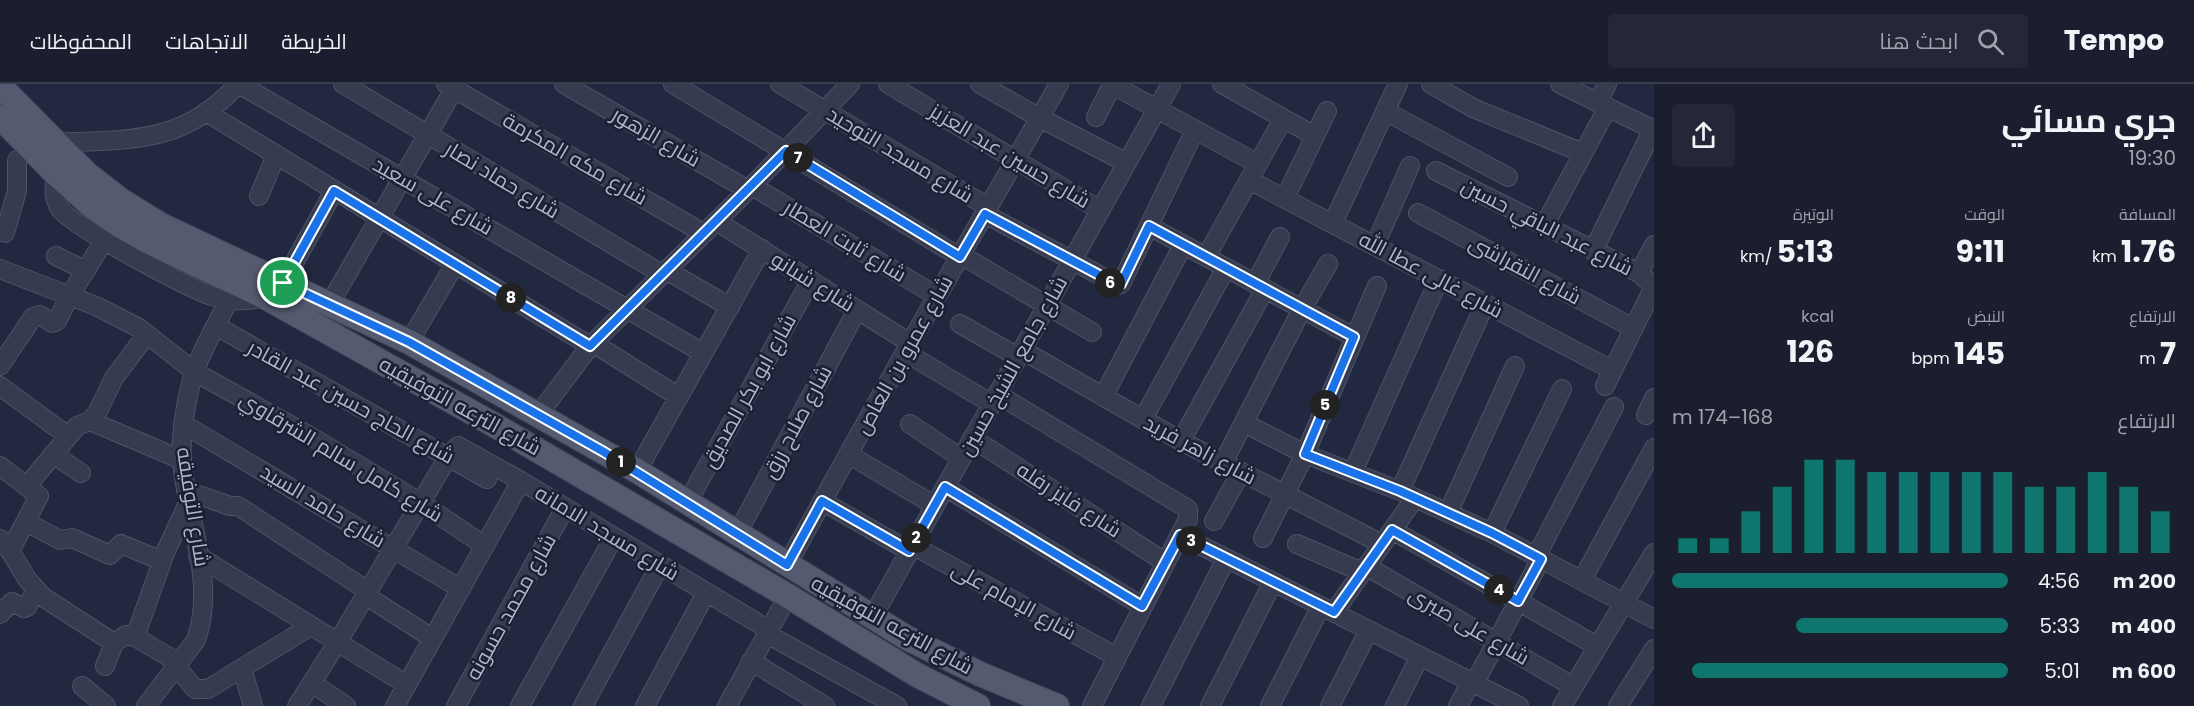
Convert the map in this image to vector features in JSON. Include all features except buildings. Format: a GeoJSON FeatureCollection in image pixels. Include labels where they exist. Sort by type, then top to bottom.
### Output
{"type":"FeatureCollection","features":[{"type":"Feature","properties":{"kind":"main road","name":"شارع الترعه التوفيقيه"},"geometry":{"type":"LineString","coordinates":[[0,86],[34,159]]}},
{"type":"Feature","properties":{"kind":"main road","name":"شارع الترعه التوفيقيه"},"geometry":{"type":"LineString","coordinates":[[0,117],[34,159],[105,189],[142,214],[274,290],[489,422],[788,596],[916,675],[978,706]]}},
{"type":"Feature","properties":{"kind":"main road","name":"شارع الترعه التوفيقيه"},"geometry":{"type":"LineString","coordinates":[[274,290],[329,305],[409,342],[637,471],[872,618],[943,658],[1057,706]]}},
{"type":"Feature","properties":{"kind":"street"},"geometry":{"type":"LineString","coordinates":[[34,159],[171,132],[196,120],[239,84]]}},
{"type":"Feature","properties":{"kind":"street","name":"شارع على سعيد"},"geometry":{"type":"LineString","coordinates":[[239,84],[703,353]]}},
{"type":"Feature","properties":{"kind":"street","name":"شارع حماد نصار"},"geometry":{"type":"LineString","coordinates":[[343,84],[427,136],[729,307]]}},
{"type":"Feature","properties":{"kind":"street","name":"شارع الزهور"},"geometry":{"type":"LineString","coordinates":[[564,84],[750,188]]}},
{"type":"Feature","properties":{"kind":"street"},"geometry":{"type":"LineString","coordinates":[[673,84],[960,256],[1092,332]]}},
{"type":"Feature","properties":{"kind":"street","name":"شارع مسجد التوحيد"},"geometry":{"type":"LineString","coordinates":[[780,84],[1071,262],[1118,285],[1121,284],[1149,226]]}},
{"type":"Feature","properties":{"kind":"street"},"geometry":{"type":"LineString","coordinates":[[538,415],[591,345],[750,188],[850,84]]}},
{"type":"Feature","properties":{"kind":"street","name":"شارع حسين عبد العزيز"},"geometry":{"type":"LineString","coordinates":[[888,84],[1100,210]]}},
{"type":"Feature","properties":{"kind":"street","name":"شارع عمرو بن العاص"},"geometry":{"type":"LineString","coordinates":[[787,565],[907,348],[1059,84]]}},
{"type":"Feature","properties":{"kind":"street"},"geometry":{"type":"LineString","coordinates":[[1096,117],[1111,84]]}},
{"type":"Feature","properties":{"kind":"street","name":"شارع غالى عطا الله"},"geometry":{"type":"LineString","coordinates":[[1111,84],[1195,130],[1285,198],[1485,304],[1609,378],[1634,328]]}},
{"type":"Feature","properties":{"kind":"street","name":"شارع جامع الشيخ حسين"},"geometry":{"type":"LineString","coordinates":[[872,618],[1171,84]]}},
{"type":"Feature","properties":{"kind":"street"},"geometry":{"type":"LineString","coordinates":[[1222,84],[1315,136]]}},
{"type":"Feature","properties":{"kind":"street"},"geometry":{"type":"LineString","coordinates":[[1333,223],[1398,84]]}},
{"type":"Feature","properties":{"kind":"street"},"geometry":{"type":"LineString","coordinates":[[1431,84],[1473,108],[1583,153]]}},
{"type":"Feature","properties":{"kind":"street"},"geometry":{"type":"LineString","coordinates":[[1544,226],[1583,153],[1603,105],[1607,84]]}},
{"type":"Feature","properties":{"kind":"street"},"geometry":{"type":"LineString","coordinates":[[329,305],[403,179],[452,86]]}},
{"type":"Feature","properties":{"kind":"street","name":"شارع مكه المكرمة"},"geometry":{"type":"LineString","coordinates":[[452,86],[703,233]]}},
{"type":"Feature","properties":{"kind":"street"},"geometry":{"type":"LineString","coordinates":[[1570,86],[1603,105],[1652,124],[1593,251]]}},
{"type":"Feature","properties":{"kind":"street"},"geometry":{"type":"LineString","coordinates":[[992,87],[1040,118],[1127,163]]}},
{"type":"Feature","properties":{"kind":"street"},"geometry":{"type":"LineString","coordinates":[[1285,198],[1327,111]]}},
{"type":"Feature","properties":{"kind":"street"},"geometry":{"type":"LineString","coordinates":[[1385,111],[1508,177]]}},
{"type":"Feature","properties":{"kind":"street"},"geometry":{"type":"LineString","coordinates":[[206,112],[454,264],[679,397]]}},
{"type":"Feature","properties":{"kind":"street"},"geometry":{"type":"LineString","coordinates":[[1206,257],[1283,119]]}},
{"type":"Feature","properties":{"kind":"street"},"geometry":{"type":"LineString","coordinates":[[1195,130],[1149,226],[1354,337]]}},
{"type":"Feature","properties":{"kind":"street"},"geometry":{"type":"LineString","coordinates":[[258,196],[276,155]]}},
{"type":"Feature","properties":{"kind":"street"},"geometry":{"type":"LineString","coordinates":[[4,233],[17,191],[34,159]]}},
{"type":"Feature","properties":{"kind":"street"},"geometry":{"type":"LineString","coordinates":[[34,159],[53,190],[56,202],[63,213],[104,241],[194,288],[229,300],[253,300],[274,290],[334,191]]}},
{"type":"Feature","properties":{"kind":"street"},"geometry":{"type":"LineString","coordinates":[[1375,245],[1410,166]]}},
{"type":"Feature","properties":{"kind":"street","name":"شارع عبد الباقي حسين"},"geometry":{"type":"LineString","coordinates":[[1436,171],[1639,273],[1654,287]]}},
{"type":"Feature","properties":{"kind":"street","name":"شارع ثابت العطار"},"geometry":{"type":"LineString","coordinates":[[750,188],[938,296]]}},
{"type":"Feature","properties":{"kind":"street","name":"شارع النقراشى"},"geometry":{"type":"LineString","coordinates":[[1418,213],[1634,328]]}},
{"type":"Feature","properties":{"kind":"street","name":"شارع شبانو"},"geometry":{"type":"LineString","coordinates":[[716,221],[857,310],[907,348],[1188,509],[1189,515],[1180,535]]}},
{"type":"Feature","properties":{"kind":"street"},"geometry":{"type":"LineString","coordinates":[[1181,441],[1260,287],[1280,237]]}},
{"type":"Feature","properties":{"kind":"street"},"geometry":{"type":"LineString","coordinates":[[0,366],[33,317],[40,315],[55,322],[104,241]]}},
{"type":"Feature","properties":{"kind":"street"},"geometry":{"type":"LineString","coordinates":[[1103,397],[1183,245]]}},
{"type":"Feature","properties":{"kind":"street"},"geometry":{"type":"LineString","coordinates":[[1639,273],[1654,245]]}},
{"type":"Feature","properties":{"kind":"street"},"geometry":{"type":"LineString","coordinates":[[637,471],[762,249]]}},
{"type":"Feature","properties":{"kind":"street"},"geometry":{"type":"LineString","coordinates":[[56,256],[86,271]]}},
{"type":"Feature","properties":{"kind":"street"},"geometry":{"type":"LineString","coordinates":[[409,342],[454,264]]}},
{"type":"Feature","properties":{"kind":"street"},"geometry":{"type":"LineString","coordinates":[[1223,463],[1302,309],[1328,264]]}},
{"type":"Feature","properties":{"kind":"street"},"geometry":{"type":"LineString","coordinates":[[1143,419],[1226,268]]}},
{"type":"Feature","properties":{"kind":"street","name":"شارع كامل سالم الشرقاوي"},"geometry":{"type":"LineString","coordinates":[[0,269],[96,306],[147,334],[195,372],[308,435],[421,503],[485,546]]}},
{"type":"Feature","properties":{"kind":"street"},"geometry":{"type":"LineString","coordinates":[[1353,472],[1439,279]]}},
{"type":"Feature","properties":{"kind":"street","name":"شارع ابو بكر الصديق"},"geometry":{"type":"LineString","coordinates":[[687,503],[810,280]]}},
{"type":"Feature","properties":{"kind":"street"},"geometry":{"type":"LineString","coordinates":[[1263,538],[1305,454],[1377,286]]}},
{"type":"Feature","properties":{"kind":"street"},"geometry":{"type":"LineString","coordinates":[[1634,328],[1654,287]]}},
{"type":"Feature","properties":{"kind":"street","name":"شارع التوفيقه"},"geometry":{"type":"LineString","coordinates":[[146,706],[196,640],[199,631],[204,586],[182,460],[183,424],[195,372],[229,300]]}},
{"type":"Feature","properties":{"kind":"street"},"geometry":{"type":"LineString","coordinates":[[1270,706],[1327,609],[1364,569],[1387,537],[1408,494],[1485,304]]}},
{"type":"Feature","properties":{"kind":"street","name":"شارع صلاح رزق"},"geometry":{"type":"LineString","coordinates":[[737,534],[857,310]]}},
{"type":"Feature","properties":{"kind":"street","name":"شارع زاهر فريد"},"geometry":{"type":"LineString","coordinates":[[960,324],[1103,397],[1285,495],[1387,537],[1518,601],[1597,646]]}},
{"type":"Feature","properties":{"kind":"street","name":"شارع الحاج حسين عبد القادر"},"geometry":{"type":"LineString","coordinates":[[216,326],[487,479]]}},
{"type":"Feature","properties":{"kind":"street"},"geometry":{"type":"LineString","coordinates":[[27,486],[68,436],[82,423],[90,421],[97,413],[114,378],[147,334]]}},
{"type":"Feature","properties":{"kind":"street"},"geometry":{"type":"LineString","coordinates":[[1448,513],[1515,366]]}},
{"type":"Feature","properties":{"kind":"street"},"geometry":{"type":"LineString","coordinates":[[0,386],[68,436]]}},
{"type":"Feature","properties":{"kind":"street"},"geometry":{"type":"LineString","coordinates":[[1492,533],[1562,389]]}},
{"type":"Feature","properties":{"kind":"street"},"geometry":{"type":"LineString","coordinates":[[1646,415],[1654,398]]}},
{"type":"Feature","properties":{"kind":"street"},"geometry":{"type":"LineString","coordinates":[[1458,706],[1518,601],[1614,406]]}},
{"type":"Feature","properties":{"kind":"street"},"geometry":{"type":"LineString","coordinates":[[90,421],[182,460]]}},
{"type":"Feature","properties":{"kind":"street"},"geometry":{"type":"LineString","coordinates":[[1244,423],[1305,454],[1408,494],[1492,533],[1654,619]]}},
{"type":"Feature","properties":{"kind":"street","name":"شارع حامد السيد"},"geometry":{"type":"LineString","coordinates":[[183,424],[461,589]]}},
{"type":"Feature","properties":{"kind":"street"},"geometry":{"type":"LineString","coordinates":[[910,424],[961,458]]}},
{"type":"Feature","properties":{"kind":"street","name":"شارع فايز رفله"},"geometry":{"type":"LineString","coordinates":[[972,438],[1166,562]]}},
{"type":"Feature","properties":{"kind":"street","name":"شارع مسجد الامانه"},"geometry":{"type":"LineString","coordinates":[[448,457],[458,446],[521,481],[768,632],[897,706]]}},
{"type":"Feature","properties":{"kind":"street"},"geometry":{"type":"LineString","coordinates":[[1582,580],[1654,448]]}},
{"type":"Feature","properties":{"kind":"street"},"geometry":{"type":"LineString","coordinates":[[54,454],[81,473]]}},
{"type":"Feature","properties":{"kind":"street"},"geometry":{"type":"LineString","coordinates":[[848,454],[934,506]]}},
{"type":"Feature","properties":{"kind":"street"},"geometry":{"type":"LineString","coordinates":[[297,706],[448,457]]}},
{"type":"Feature","properties":{"kind":"street"},"geometry":{"type":"LineString","coordinates":[[0,466],[39,496],[26,522],[5,545],[36,591],[114,644]]}},
{"type":"Feature","properties":{"kind":"street"},"geometry":{"type":"LineString","coordinates":[[1214,521],[1241,472]]}},
{"type":"Feature","properties":{"kind":"street"},"geometry":{"type":"LineString","coordinates":[[395,706],[521,481]]}},
{"type":"Feature","properties":{"kind":"street"},"geometry":{"type":"LineString","coordinates":[[945,487],[1142,606]]}},
{"type":"Feature","properties":{"kind":"street"},"geometry":{"type":"LineString","coordinates":[[135,637],[188,496],[238,506],[432,638]]}},
{"type":"Feature","properties":{"kind":"street","name":"شارع الإمام على"},"geometry":{"type":"LineString","coordinates":[[822,501],[1117,657]]}},
{"type":"Feature","properties":{"kind":"street","name":"شارع محمد حسونه"},"geometry":{"type":"LineString","coordinates":[[456,706],[566,508]]}},
{"type":"Feature","properties":{"kind":"street"},"geometry":{"type":"LineString","coordinates":[[26,522],[60,540],[70,538],[111,555],[121,544],[162,561]]}},
{"type":"Feature","properties":{"kind":"street"},"geometry":{"type":"LineString","coordinates":[[1092,706],[1180,535],[1519,706]]}},
{"type":"Feature","properties":{"kind":"street"},"geometry":{"type":"LineString","coordinates":[[520,706],[614,537]]}},
{"type":"Feature","properties":{"kind":"street","name":"شارع على صبرى"},"geometry":{"type":"LineString","coordinates":[[1297,544],[1364,569],[1572,686]]}},
{"type":"Feature","properties":{"kind":"street"},"geometry":{"type":"LineString","coordinates":[[1562,706],[1654,553]]}},
{"type":"Feature","properties":{"kind":"street"},"geometry":{"type":"LineString","coordinates":[[198,556],[407,685]]}},
{"type":"Feature","properties":{"kind":"street"},"geometry":{"type":"LineString","coordinates":[[1150,706],[1226,558]]}},
{"type":"Feature","properties":{"kind":"street"},"geometry":{"type":"LineString","coordinates":[[583,706],[660,565]]}},
{"type":"Feature","properties":{"kind":"street"},"geometry":{"type":"LineString","coordinates":[[1210,706],[1273,582]]}},
{"type":"Feature","properties":{"kind":"street"},"geometry":{"type":"LineString","coordinates":[[1,612],[12,602],[24,608],[27,607],[36,591]]}},
{"type":"Feature","properties":{"kind":"street"},"geometry":{"type":"LineString","coordinates":[[645,706],[706,593]]}},
{"type":"Feature","properties":{"kind":"street"},"geometry":{"type":"LineString","coordinates":[[727,706],[788,596]]}},
{"type":"Feature","properties":{"kind":"street"},"geometry":{"type":"LineString","coordinates":[[105,666],[114,644],[126,635],[135,637],[178,665],[190,685],[201,690],[208,689],[311,626]]}},
{"type":"Feature","properties":{"kind":"street"},"geometry":{"type":"LineString","coordinates":[[1330,706],[1369,630]]}},
{"type":"Feature","properties":{"kind":"street"},"geometry":{"type":"LineString","coordinates":[[1618,706],[1654,649]]}},
{"type":"Feature","properties":{"kind":"street"},"geometry":{"type":"LineString","coordinates":[[1395,706],[1420,656]]}},
{"type":"Feature","properties":{"kind":"street"},"geometry":{"type":"LineString","coordinates":[[752,661],[825,706]]}},
{"type":"Feature","properties":{"kind":"street"},"geometry":{"type":"LineString","coordinates":[[242,668],[254,706]]}},
{"type":"Feature","properties":{"kind":"street"},"geometry":{"type":"LineString","coordinates":[[312,683],[346,706]]}},
{"type":"Feature","properties":{"kind":"street"},"geometry":{"type":"LineString","coordinates":[[82,686],[106,706]]}},
{"type":"Feature","properties":{"kind":"route"},"geometry":{"type":"LineString","coordinates":[[786,151],[960,257],[985,214],[1118,285],[1121,284],[1149,226],[1354,337],[1305,454],[1400,491],[1492,533],[1541,559],[1518,601],[1392,530],[1334,612],[1180,535],[1142,606],[945,487],[909,551],[822,501],[787,565],[604,452],[409,342],[283,283],[334,191],[590,346],[786,151]]}}]}
